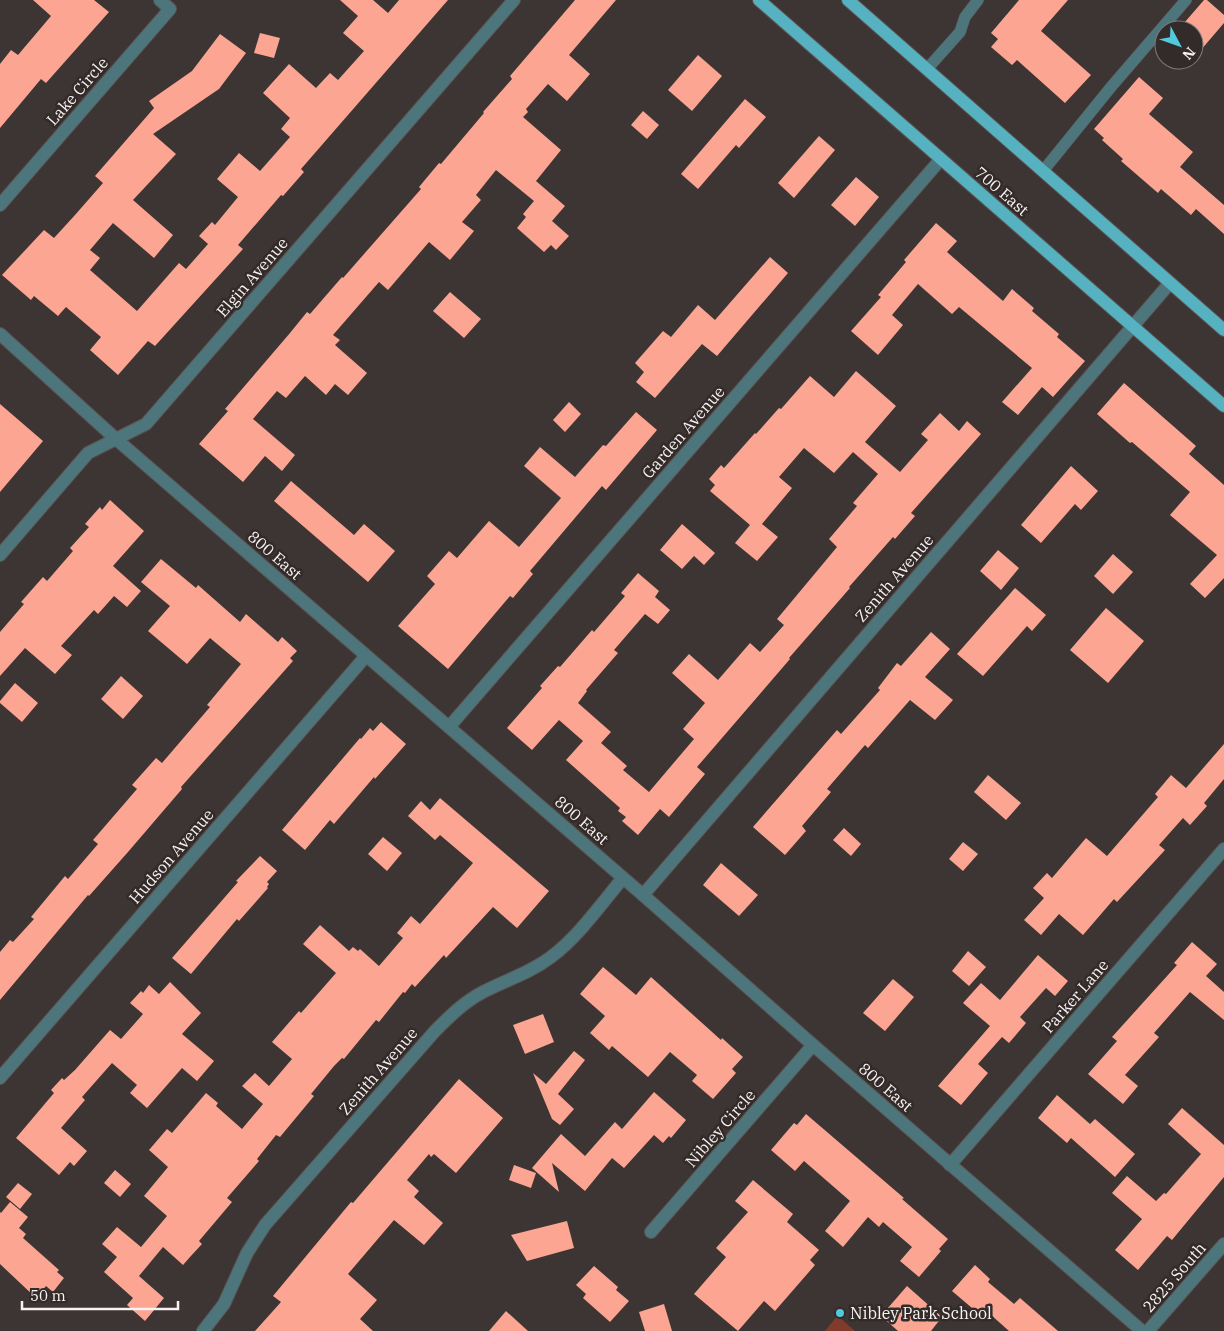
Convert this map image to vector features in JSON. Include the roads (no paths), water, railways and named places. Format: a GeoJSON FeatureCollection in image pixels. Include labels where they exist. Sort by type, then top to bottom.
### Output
{"type":"FeatureCollection","features":[{"type":"Feature","properties":{"kind":"main road","name":"700 East"},"geometry":{"type":"LineString","coordinates":[[759,0],[1224,406]]}},
{"type":"Feature","properties":{"kind":"main road"},"geometry":{"type":"LineString","coordinates":[[848,0],[1224,330]]}},
{"type":"Feature","properties":{"kind":"street","name":"Lake Circle"},"geometry":{"type":"LineString","coordinates":[[0,205],[170,9],[160,0]]}},
{"type":"Feature","properties":{"kind":"street","name":"Elgin Avenue"},"geometry":{"type":"LineString","coordinates":[[0,555],[88,453],[146,424],[514,0]]}},
{"type":"Feature","properties":{"kind":"street","name":"Garden Avenue"},"geometry":{"type":"LineString","coordinates":[[449,727],[941,159]]}},
{"type":"Feature","properties":{"kind":"street","name":"Zenith Avenue"},"geometry":{"type":"LineString","coordinates":[[643,895],[1170,283]]}},
{"type":"Feature","properties":{"kind":"street","name":"800 East"},"geometry":{"type":"LineString","coordinates":[[0,334],[116,439],[624,878],[813,1046],[1142,1331]]}},
{"type":"Feature","properties":{"kind":"street","name":"Hudson Avenue"},"geometry":{"type":"LineString","coordinates":[[0,1078],[366,656]]}},
{"type":"Feature","properties":{"kind":"street","name":"Parker Lane"},"geometry":{"type":"LineString","coordinates":[[950,1165],[1224,850]]}},
{"type":"Feature","properties":{"kind":"street","name":"Zenith Avenue"},"geometry":{"type":"LineString","coordinates":[[203,1331],[224,1304],[233,1288],[247,1253],[265,1225],[435,1030],[457,1009],[482,993],[533,969],[552,956],[570,940],[624,878]]}},
{"type":"Feature","properties":{"kind":"street","name":"Nibley Circle"},"geometry":{"type":"LineString","coordinates":[[651,1232],[813,1046]]}},
{"type":"Feature","properties":{"kind":"street","name":"2825 South"},"geometry":{"type":"LineString","coordinates":[[1148,1331],[1224,1244]]}},
{"type":"Feature","properties":{"kind":"lane"},"geometry":{"type":"LineString","coordinates":[[927,69],[960,32],[964,17],[978,0]]}},
{"type":"Feature","properties":{"kind":"lane"},"geometry":{"type":"LineString","coordinates":[[1043,171],[1111,87],[1186,0]]}},
{"type":"Feature","properties":{"kind":"place","name":"Nibley Park School"},"geometry":{"type":"Point","coordinates":[840,1313]}}]}
